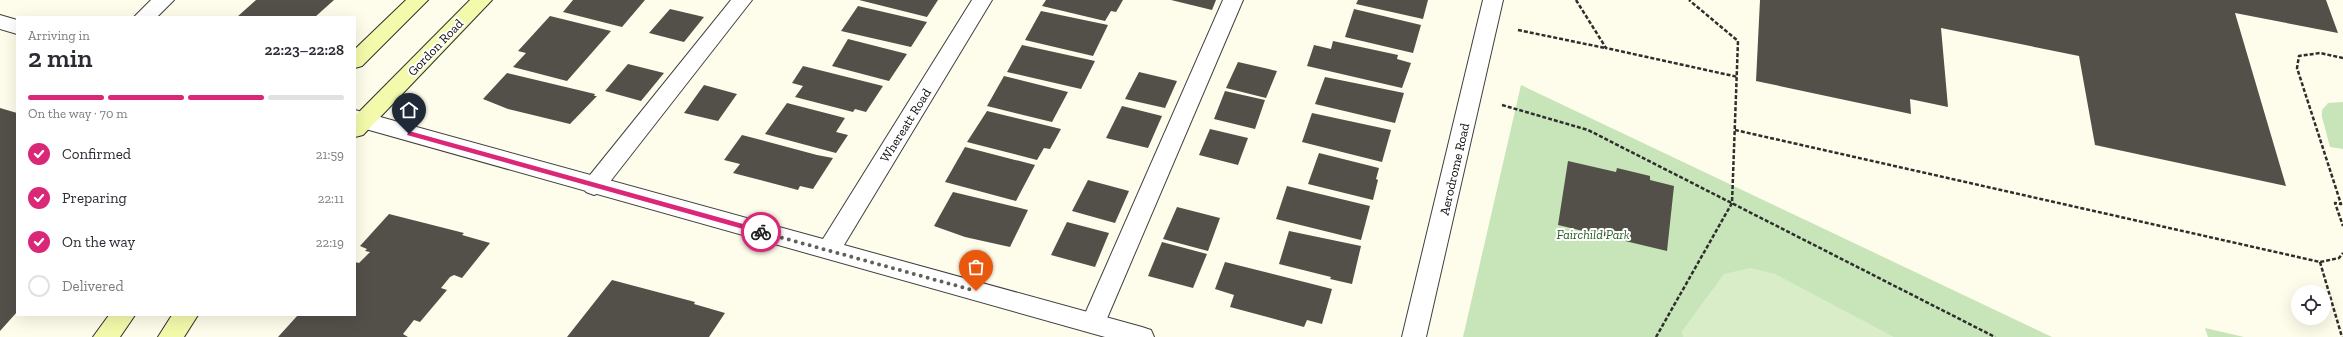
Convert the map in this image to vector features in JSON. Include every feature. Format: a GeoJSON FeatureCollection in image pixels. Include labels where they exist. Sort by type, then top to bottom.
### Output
{"type":"FeatureCollection","features":[{"type":"Feature","properties":{"kind":"main road"},"geometry":{"type":"LineString","coordinates":[[356,60],[418,0]]}},
{"type":"Feature","properties":{"kind":"main road","name":"Gordon Road"},"geometry":{"type":"LineString","coordinates":[[358,123],[482,0]]}},
{"type":"Feature","properties":{"kind":"main road"},"geometry":{"type":"LineString","coordinates":[[105,337],[122,316]]}},
{"type":"Feature","properties":{"kind":"main road"},"geometry":{"type":"LineString","coordinates":[[170,337],[185,316]]}},
{"type":"Feature","properties":{"kind":"street"},"geometry":{"type":"LineString","coordinates":[[145,16],[164,0]]}},
{"type":"Feature","properties":{"kind":"street"},"geometry":{"type":"LineString","coordinates":[[594,186],[742,0]]}},
{"type":"Feature","properties":{"kind":"street","name":"Whereatt Road"},"geometry":{"type":"LineString","coordinates":[[828,250],[982,0]]}},
{"type":"Feature","properties":{"kind":"street"},"geometry":{"type":"LineString","coordinates":[[1093,323],[1233,0]]}},
{"type":"Feature","properties":{"kind":"street","name":"Aerodrome Road"},"geometry":{"type":"LineString","coordinates":[[1414,337],[1493,0]]}},
{"type":"Feature","properties":{"kind":"street"},"geometry":{"type":"LineString","coordinates":[[0,22],[16,27]]}},
{"type":"Feature","properties":{"kind":"street"},"geometry":{"type":"LineString","coordinates":[[358,123],[594,186],[1142,337]]}},
{"type":"Feature","properties":{"kind":"path"},"geometry":{"type":"LineString","coordinates":[[1576,0],[1606,48]]}},
{"type":"Feature","properties":{"kind":"path"},"geometry":{"type":"LineString","coordinates":[[1656,337],[1732,203],[1738,77],[1738,41],[1689,0]]}},
{"type":"Feature","properties":{"kind":"path"},"geometry":{"type":"LineString","coordinates":[[1488,24],[1738,77]]}},
{"type":"Feature","properties":{"kind":"path"},"geometry":{"type":"LineString","coordinates":[[2342,204],[2297,68],[2299,56],[2320,53],[2343,58]]}},
{"type":"Feature","properties":{"kind":"path"},"geometry":{"type":"LineString","coordinates":[[1472,93],[1524,113],[1588,130],[1995,337]]}},
{"type":"Feature","properties":{"kind":"path"},"geometry":{"type":"LineString","coordinates":[[1735,130],[2320,262],[2339,258],[2343,253]]}},
{"type":"Feature","properties":{"kind":"path"},"geometry":{"type":"LineString","coordinates":[[2342,204],[2335,202],[2343,226]]}},
{"type":"Feature","properties":{"kind":"path"},"geometry":{"type":"LineString","coordinates":[[2320,262],[2342,337]]}},
{"type":"Feature","properties":{"kind":"green space","name":"Fairchild Park"},"geometry":{"type":"Polygon","coordinates":[[[1521,85],[2052,337],[1463,337],[1521,85]]]}},
{"type":"Feature","properties":{"kind":"green space"},"geometry":{"type":"Polygon","coordinates":[[[2343,102],[2343,149],[2330,147],[2322,117],[2322,110],[2328,103],[2343,102]]]}},
{"type":"Feature","properties":{"kind":"green space"},"geometry":{"type":"Polygon","coordinates":[[[1750,268],[1775,274],[1894,337],[1683,337],[1682,331],[1724,274],[1750,268]]]}},
{"type":"Feature","properties":{"kind":"green space"},"geometry":{"type":"Polygon","coordinates":[[[2205,328],[2244,337],[2208,337],[2205,328]]]}},
{"type":"Feature","properties":{"kind":"building"},"geometry":{"type":"Polygon","coordinates":[[[256,0],[334,0],[316,16],[238,16],[256,0]]]}},
{"type":"Feature","properties":{"kind":"building"},"geometry":{"type":"Polygon","coordinates":[[[573,0],[645,0],[622,27],[563,12],[573,0]]]}},
{"type":"Feature","properties":{"kind":"building"},"geometry":{"type":"Polygon","coordinates":[[[859,0],[938,0],[927,17],[859,0]]]}},
{"type":"Feature","properties":{"kind":"building"},"geometry":{"type":"Polygon","coordinates":[[[1046,0],[1123,0],[1116,12],[1111,11],[1105,21],[1042,6],[1046,0]]]}},
{"type":"Feature","properties":{"kind":"building"},"geometry":{"type":"Polygon","coordinates":[[[1171,0],[1216,0],[1212,10],[1171,0]]]}},
{"type":"Feature","properties":{"kind":"building"},"geometry":{"type":"Polygon","coordinates":[[[1358,0],[1428,0],[1423,19],[1356,4],[1358,0]]]}},
{"type":"Feature","properties":{"kind":"building"},"geometry":{"type":"Polygon","coordinates":[[[1760,0],[2326,0],[2338,33],[2235,13],[2286,186],[2095,145],[2079,56],[1941,28],[1948,107],[1910,99],[1911,114],[1756,81],[1760,0]]]}},
{"type":"Feature","properties":{"kind":"building"},"geometry":{"type":"Polygon","coordinates":[[[858,6],[927,22],[911,47],[841,31],[858,6]]]}},
{"type":"Feature","properties":{"kind":"building"},"geometry":{"type":"Polygon","coordinates":[[[670,9],[704,17],[684,42],[649,33],[670,9]]]}},
{"type":"Feature","properties":{"kind":"building"},"geometry":{"type":"Polygon","coordinates":[[[1354,9],[1421,25],[1413,53],[1345,37],[1354,9]]]}},
{"type":"Feature","properties":{"kind":"building"},"geometry":{"type":"Polygon","coordinates":[[[1041,11],[1108,25],[1093,56],[1025,40],[1041,11]]]}},
{"type":"Feature","properties":{"kind":"building"},"geometry":{"type":"Polygon","coordinates":[[[550,16],[611,31],[567,81],[513,67],[526,53],[518,51],[550,16]]]}},
{"type":"Feature","properties":{"kind":"building"},"geometry":{"type":"Polygon","coordinates":[[[848,39],[907,54],[889,81],[832,66],[848,39]]]}},
{"type":"Feature","properties":{"kind":"building"},"geometry":{"type":"Polygon","coordinates":[[[1333,41],[1398,55],[1397,59],[1411,63],[1402,88],[1307,66],[1314,45],[1331,49],[1333,41]]]}},
{"type":"Feature","properties":{"kind":"building"},"geometry":{"type":"Polygon","coordinates":[[[1022,45],[1095,61],[1081,89],[1007,72],[1022,45]]]}},
{"type":"Feature","properties":{"kind":"building"},"geometry":{"type":"Polygon","coordinates":[[[1238,62],[1277,71],[1266,98],[1226,88],[1238,62]]]}},
{"type":"Feature","properties":{"kind":"building"},"geometry":{"type":"Polygon","coordinates":[[[628,64],[664,73],[641,101],[605,91],[628,64]]]}},
{"type":"Feature","properties":{"kind":"building"},"geometry":{"type":"Polygon","coordinates":[[[803,66],[883,86],[866,112],[855,109],[853,112],[795,97],[803,86],[792,83],[803,66]]]}},
{"type":"Feature","properties":{"kind":"building"},"geometry":{"type":"Polygon","coordinates":[[[1139,72],[1177,81],[1165,108],[1125,99],[1139,72]]]}},
{"type":"Feature","properties":{"kind":"building"},"geometry":{"type":"Polygon","coordinates":[[[507,73],[595,94],[594,96],[597,96],[570,124],[508,109],[483,99],[507,73]]]}},
{"type":"Feature","properties":{"kind":"building"},"geometry":{"type":"Polygon","coordinates":[[[1004,76],[1068,92],[1052,122],[987,106],[1004,76]]]}},
{"type":"Feature","properties":{"kind":"building"},"geometry":{"type":"Polygon","coordinates":[[[1325,77],[1404,93],[1395,123],[1315,104],[1325,77]]]}},
{"type":"Feature","properties":{"kind":"building"},"geometry":{"type":"Polygon","coordinates":[[[704,85],[737,94],[718,121],[684,113],[704,85]]]}},
{"type":"Feature","properties":{"kind":"building"},"geometry":{"type":"Polygon","coordinates":[[[1225,91],[1265,100],[1255,129],[1214,119],[1225,91]]]}},
{"type":"Feature","properties":{"kind":"building"},"geometry":{"type":"Polygon","coordinates":[[[787,103],[845,118],[836,132],[848,135],[836,153],[765,134],[787,103]]]}},
{"type":"Feature","properties":{"kind":"building"},"geometry":{"type":"Polygon","coordinates":[[[1122,106],[1162,116],[1148,148],[1106,138],[1122,106]]]}},
{"type":"Feature","properties":{"kind":"building"},"geometry":{"type":"Polygon","coordinates":[[[0,108],[16,113],[16,313],[0,331],[0,108]]]}},
{"type":"Feature","properties":{"kind":"building"},"geometry":{"type":"Polygon","coordinates":[[[987,111],[1061,129],[1050,149],[1044,148],[1037,160],[967,142],[987,111]]]}},
{"type":"Feature","properties":{"kind":"building"},"geometry":{"type":"Polygon","coordinates":[[[1312,113],[1391,130],[1382,162],[1302,142],[1312,113]]]}},
{"type":"Feature","properties":{"kind":"building"},"geometry":{"type":"Polygon","coordinates":[[[1210,129],[1248,138],[1238,165],[1199,155],[1210,129]]]}},
{"type":"Feature","properties":{"kind":"building"},"geometry":{"type":"Polygon","coordinates":[[[742,135],[833,158],[813,189],[800,186],[798,190],[733,173],[740,164],[724,160],[742,135]]]}},
{"type":"Feature","properties":{"kind":"building"},"geometry":{"type":"Polygon","coordinates":[[[965,147],[1035,165],[1016,201],[945,182],[965,147]]]}},
{"type":"Feature","properties":{"kind":"building"},"geometry":{"type":"Polygon","coordinates":[[[1319,153],[1379,168],[1376,179],[1378,180],[1373,200],[1308,184],[1319,153]]]}},
{"type":"Feature","properties":{"kind":"building"},"geometry":{"type":"Polygon","coordinates":[[[1568,161],[1616,172],[1617,168],[1650,176],[1650,180],[1674,186],[1667,251],[1558,225],[1568,161]]]}},
{"type":"Feature","properties":{"kind":"building"},"geometry":{"type":"Polygon","coordinates":[[[1088,180],[1129,191],[1115,223],[1072,211],[1088,180]]]}},
{"type":"Feature","properties":{"kind":"building"},"geometry":{"type":"Polygon","coordinates":[[[1287,186],[1370,206],[1361,240],[1276,219],[1287,186]]]}},
{"type":"Feature","properties":{"kind":"building"},"geometry":{"type":"Polygon","coordinates":[[[953,192],[1028,210],[1010,247],[965,237],[934,226],[953,192]]]}},
{"type":"Feature","properties":{"kind":"building"},"geometry":{"type":"Polygon","coordinates":[[[1177,207],[1220,218],[1208,251],[1163,239],[1177,207]]]}},
{"type":"Feature","properties":{"kind":"building"},"geometry":{"type":"Polygon","coordinates":[[[389,214],[464,233],[462,235],[490,243],[462,278],[454,275],[450,277],[441,288],[447,290],[420,322],[414,320],[403,334],[408,337],[278,337],[297,316],[356,316],[356,262],[359,263],[370,252],[365,251],[367,249],[360,246],[389,214]]]}},
{"type":"Feature","properties":{"kind":"building"},"geometry":{"type":"Polygon","coordinates":[[[1067,222],[1109,233],[1095,267],[1051,255],[1067,222]]]}},
{"type":"Feature","properties":{"kind":"building"},"geometry":{"type":"Polygon","coordinates":[[[1289,231],[1361,246],[1352,284],[1330,279],[1331,277],[1279,264],[1289,231]]]}},
{"type":"Feature","properties":{"kind":"building"},"geometry":{"type":"Polygon","coordinates":[[[1162,242],[1207,254],[1193,288],[1148,276],[1162,242]]]}},
{"type":"Feature","properties":{"kind":"building"},"geometry":{"type":"Polygon","coordinates":[[[1225,262],[1332,289],[1322,324],[1307,320],[1304,327],[1230,307],[1234,295],[1215,289],[1225,262]]]}},
{"type":"Feature","properties":{"kind":"building"},"geometry":{"type":"Polygon","coordinates":[[[612,280],[695,302],[694,304],[725,313],[709,337],[567,337],[612,280]]]}},
{"type":"Feature","properties":{"kind":"way so far"},"geometry":{"type":"LineString","coordinates":[[761,232],[976,291]]}},
{"type":"Feature","properties":{"kind":"route"},"geometry":{"type":"LineString","coordinates":[[409,134],[761,232]]}}]}
